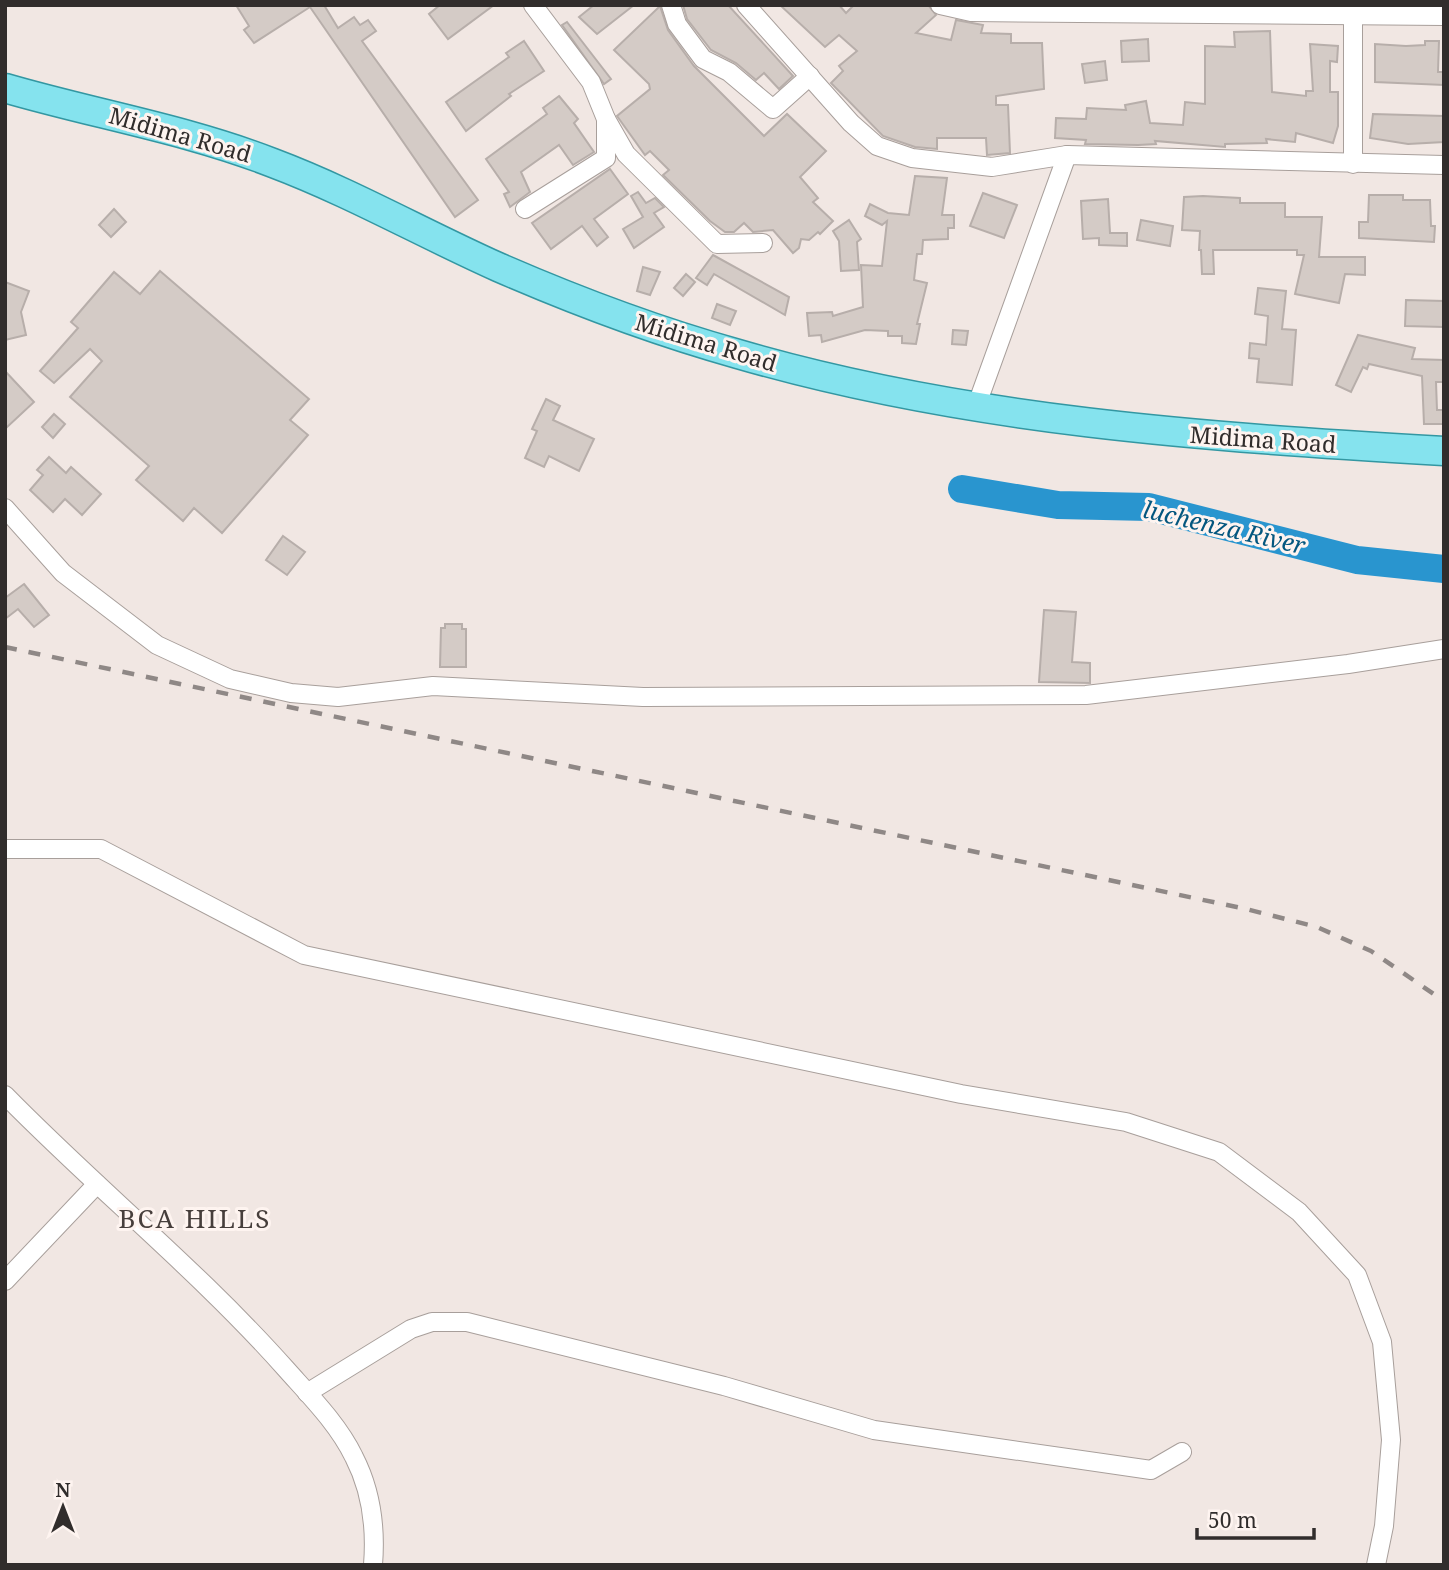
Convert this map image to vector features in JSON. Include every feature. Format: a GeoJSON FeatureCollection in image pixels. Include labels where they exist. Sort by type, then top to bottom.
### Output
{"type":"FeatureCollection","features":[{"type":"Feature","properties":{"kind":"main road","name":"Midima Road"},"geometry":{"type":"LineString","coordinates":[[5,88],[203,138],[274,163],[495,265],[636,323],[740,355],[852,383],[976,407],[1202,437],[1444,451]]}},
{"type":"Feature","properties":{"kind":"street"},"geometry":{"type":"LineString","coordinates":[[533,5],[591,82],[606,119],[626,154],[717,244],[763,243]]}},
{"type":"Feature","properties":{"kind":"street"},"geometry":{"type":"LineString","coordinates":[[671,5],[677,24],[703,59],[729,72],[773,109],[810,76]]}},
{"type":"Feature","properties":{"kind":"street"},"geometry":{"type":"LineString","coordinates":[[746,5],[850,123],[877,146],[912,158],[992,167],[1067,155],[1444,165]]}},
{"type":"Feature","properties":{"kind":"street"},"geometry":{"type":"LineString","coordinates":[[940,5],[971,12],[1353,11],[1444,16]]}},
{"type":"Feature","properties":{"kind":"street"},"geometry":{"type":"LineString","coordinates":[[1353,11],[1353,164]]}},
{"type":"Feature","properties":{"kind":"street"},"geometry":{"type":"LineString","coordinates":[[525,209],[606,158],[606,119]]}},
{"type":"Feature","properties":{"kind":"street"},"geometry":{"type":"LineString","coordinates":[[976,407],[1067,155]]}},
{"type":"Feature","properties":{"kind":"street"},"geometry":{"type":"LineString","coordinates":[[5,508],[63,573],[157,645],[229,679],[291,693],[338,696],[433,686],[643,697],[1086,695],[1348,664],[1444,649]]}},
{"type":"Feature","properties":{"kind":"street"},"geometry":{"type":"LineString","coordinates":[[5,849],[100,849],[304,955],[961,1094],[1126,1122],[1219,1152],[1299,1212],[1357,1275],[1382,1342],[1391,1440],[1384,1527],[1376,1565]]}},
{"type":"Feature","properties":{"kind":"street"},"geometry":{"type":"LineString","coordinates":[[5,1095],[244,1321],[329,1419],[354,1455],[363,1479],[372,1509],[373,1565]]}},
{"type":"Feature","properties":{"kind":"street"},"geometry":{"type":"LineString","coordinates":[[5,1281],[97,1184]]}},
{"type":"Feature","properties":{"kind":"street"},"geometry":{"type":"LineString","coordinates":[[307,1393],[411,1329],[432,1322],[467,1322],[724,1386],[874,1430],[1151,1471],[1182,1452]]}},
{"type":"Feature","properties":{"kind":"building"},"geometry":{"type":"Polygon","coordinates":[[[236,5],[324,5],[338,28],[354,17],[360,25],[368,20],[376,31],[362,41],[478,200],[455,217],[310,7],[254,43],[244,30],[249,26],[236,5]]]}},
{"type":"Feature","properties":{"kind":"building"},"geometry":{"type":"Polygon","coordinates":[[[440,5],[494,5],[448,39],[429,14],[440,5]]]}},
{"type":"Feature","properties":{"kind":"building"},"geometry":{"type":"Polygon","coordinates":[[[594,5],[634,5],[597,34],[579,17],[594,5]]]}},
{"type":"Feature","properties":{"kind":"building"},"geometry":{"type":"Polygon","coordinates":[[[683,5],[728,5],[793,76],[779,89],[764,73],[756,80],[736,63],[711,50],[687,19],[683,5]]]}},
{"type":"Feature","properties":{"kind":"building"},"geometry":{"type":"Polygon","coordinates":[[[780,5],[839,5],[846,13],[854,5],[928,5],[936,15],[916,33],[951,40],[956,20],[983,25],[981,33],[1011,34],[1011,43],[1042,43],[1044,89],[996,96],[996,105],[1008,105],[1010,153],[987,155],[986,138],[937,138],[937,149],[915,147],[883,136],[831,83],[843,71],[839,66],[857,51],[839,35],[825,47],[780,5]]]}},
{"type":"Feature","properties":{"kind":"building"},"geometry":{"type":"Polygon","coordinates":[[[660,6],[668,30],[694,66],[764,136],[787,114],[826,151],[800,177],[818,198],[813,202],[833,221],[820,234],[818,232],[809,240],[801,239],[799,248],[793,253],[773,230],[753,232],[744,223],[734,232],[725,232],[710,221],[663,175],[669,170],[650,151],[645,155],[617,116],[650,89],[649,84],[614,50],[660,6]]]}},
{"type":"Feature","properties":{"kind":"building"},"geometry":{"type":"Polygon","coordinates":[[[567,22],[611,79],[604,84],[562,25],[567,22]]]}},
{"type":"Feature","properties":{"kind":"building"},"geometry":{"type":"Polygon","coordinates":[[[1270,31],[1272,92],[1306,96],[1306,91],[1313,91],[1310,44],[1338,46],[1337,62],[1330,61],[1330,92],[1338,92],[1338,126],[1333,143],[1296,133],[1295,142],[1266,139],[1267,143],[1225,144],[1225,147],[1155,141],[1156,144],[1138,145],[1085,144],[1086,140],[1055,138],[1056,118],[1086,119],[1087,108],[1126,110],[1125,105],[1146,101],[1150,123],[1183,125],[1185,102],[1205,104],[1205,46],[1235,47],[1234,32],[1270,31]]]}},
{"type":"Feature","properties":{"kind":"building"},"geometry":{"type":"Polygon","coordinates":[[[1148,39],[1149,61],[1122,62],[1121,41],[1148,39]]]}},
{"type":"Feature","properties":{"kind":"building"},"geometry":{"type":"Polygon","coordinates":[[[524,41],[544,71],[509,94],[511,96],[466,131],[446,102],[509,57],[506,53],[524,41]]]}},
{"type":"Feature","properties":{"kind":"building"},"geometry":{"type":"Polygon","coordinates":[[[1425,41],[1439,41],[1438,72],[1444,72],[1444,85],[1375,82],[1375,44],[1425,45],[1425,41]]]}},
{"type":"Feature","properties":{"kind":"building"},"geometry":{"type":"Polygon","coordinates":[[[1105,61],[1107,80],[1085,83],[1082,64],[1105,61]]]}},
{"type":"Feature","properties":{"kind":"building"},"geometry":{"type":"Polygon","coordinates":[[[559,96],[578,119],[574,123],[594,152],[573,165],[559,145],[521,172],[530,192],[510,207],[504,194],[509,192],[486,159],[547,114],[543,108],[559,96]]]}},
{"type":"Feature","properties":{"kind":"building"},"geometry":{"type":"Polygon","coordinates":[[[1373,114],[1444,116],[1444,142],[1408,144],[1370,138],[1373,114]]]}},
{"type":"Feature","properties":{"kind":"building"},"geometry":{"type":"Polygon","coordinates":[[[610,169],[628,194],[594,219],[608,237],[597,246],[582,226],[551,249],[532,223],[610,169]]]}},
{"type":"Feature","properties":{"kind":"building"},"geometry":{"type":"Polygon","coordinates":[[[915,176],[947,178],[942,215],[954,215],[954,228],[948,228],[948,239],[923,240],[922,254],[917,254],[914,280],[927,283],[917,324],[920,324],[916,344],[902,343],[902,336],[888,336],[888,331],[865,330],[822,342],[821,335],[809,336],[807,313],[832,312],[833,316],[863,307],[861,265],[882,266],[887,221],[882,225],[865,216],[870,204],[888,213],[909,215],[915,176]]]}},
{"type":"Feature","properties":{"kind":"building"},"geometry":{"type":"Polygon","coordinates":[[[638,192],[646,203],[655,198],[664,207],[654,213],[664,227],[634,248],[623,229],[643,217],[631,196],[638,192]]]}},
{"type":"Feature","properties":{"kind":"building"},"geometry":{"type":"Polygon","coordinates":[[[983,193],[1017,205],[1004,238],[970,226],[983,193]]]}},
{"type":"Feature","properties":{"kind":"building"},"geometry":{"type":"Polygon","coordinates":[[[1369,195],[1403,195],[1403,200],[1430,200],[1431,226],[1435,226],[1434,242],[1359,238],[1359,222],[1368,222],[1369,195]]]}},
{"type":"Feature","properties":{"kind":"building"},"geometry":{"type":"Polygon","coordinates":[[[1184,197],[1240,198],[1240,203],[1285,203],[1285,217],[1322,217],[1319,257],[1365,257],[1365,275],[1345,274],[1339,303],[1295,294],[1304,255],[1297,255],[1297,250],[1213,250],[1214,274],[1202,274],[1200,231],[1182,230],[1184,197]]]}},
{"type":"Feature","properties":{"kind":"building"},"geometry":{"type":"Polygon","coordinates":[[[1108,199],[1110,233],[1127,233],[1127,246],[1099,245],[1099,238],[1083,239],[1081,201],[1108,199]]]}},
{"type":"Feature","properties":{"kind":"building"},"geometry":{"type":"Polygon","coordinates":[[[114,209],[126,222],[111,237],[99,225],[114,209]]]}},
{"type":"Feature","properties":{"kind":"building"},"geometry":{"type":"Polygon","coordinates":[[[849,220],[861,239],[857,242],[859,270],[841,271],[839,241],[833,231],[849,220]]]}},
{"type":"Feature","properties":{"kind":"building"},"geometry":{"type":"Polygon","coordinates":[[[1141,220],[1173,226],[1170,246],[1137,240],[1141,220]]]}},
{"type":"Feature","properties":{"kind":"building"},"geometry":{"type":"Polygon","coordinates":[[[713,255],[789,297],[785,315],[714,274],[707,285],[696,278],[713,255]]]}},
{"type":"Feature","properties":{"kind":"building"},"geometry":{"type":"Polygon","coordinates":[[[643,267],[660,272],[650,295],[637,291],[643,267]]]}},
{"type":"Feature","properties":{"kind":"building"},"geometry":{"type":"Polygon","coordinates":[[[160,271],[309,399],[290,420],[308,435],[222,533],[194,508],[183,521],[136,480],[149,466],[70,397],[102,361],[90,349],[54,383],[40,371],[78,328],[71,322],[114,272],[140,294],[160,271]]]}},
{"type":"Feature","properties":{"kind":"building"},"geometry":{"type":"Polygon","coordinates":[[[686,274],[695,282],[683,296],[674,288],[686,274]]]}},
{"type":"Feature","properties":{"kind":"building"},"geometry":{"type":"Polygon","coordinates":[[[5,282],[29,291],[21,312],[26,335],[5,340],[5,282]]]}},
{"type":"Feature","properties":{"kind":"building"},"geometry":{"type":"Polygon","coordinates":[[[1258,288],[1286,291],[1282,329],[1296,330],[1292,385],[1257,382],[1259,359],[1249,358],[1250,343],[1266,345],[1268,316],[1255,314],[1258,288]]]}},
{"type":"Feature","properties":{"kind":"building"},"geometry":{"type":"Polygon","coordinates":[[[1406,300],[1444,301],[1444,327],[1405,326],[1406,300]]]}},
{"type":"Feature","properties":{"kind":"building"},"geometry":{"type":"Polygon","coordinates":[[[717,304],[736,311],[730,325],[712,318],[717,304]]]}},
{"type":"Feature","properties":{"kind":"building"},"geometry":{"type":"Polygon","coordinates":[[[953,330],[968,331],[966,345],[952,344],[953,330]]]}},
{"type":"Feature","properties":{"kind":"building"},"geometry":{"type":"Polygon","coordinates":[[[1358,335],[1415,348],[1412,359],[1444,360],[1443,382],[1436,382],[1437,410],[1444,410],[1444,424],[1424,424],[1422,376],[1369,364],[1367,369],[1363,367],[1351,392],[1336,385],[1358,335]]]}},
{"type":"Feature","properties":{"kind":"building"},"geometry":{"type":"Polygon","coordinates":[[[5,371],[34,402],[5,429],[5,371]]]}},
{"type":"Feature","properties":{"kind":"building"},"geometry":{"type":"Polygon","coordinates":[[[546,399],[560,406],[553,420],[594,439],[579,471],[549,456],[544,467],[525,458],[537,431],[532,429],[546,399]]]}},
{"type":"Feature","properties":{"kind":"building"},"geometry":{"type":"Polygon","coordinates":[[[54,414],[65,424],[53,438],[42,427],[54,414]]]}},
{"type":"Feature","properties":{"kind":"building"},"geometry":{"type":"Polygon","coordinates":[[[49,457],[66,473],[71,467],[101,494],[82,515],[65,499],[53,512],[30,490],[43,475],[37,470],[49,457]]]}},
{"type":"Feature","properties":{"kind":"building"},"geometry":{"type":"Polygon","coordinates":[[[283,536],[305,552],[287,575],[266,560],[283,536]]]}},
{"type":"Feature","properties":{"kind":"building"},"geometry":{"type":"Polygon","coordinates":[[[24,584],[49,615],[34,627],[18,609],[5,619],[5,598],[24,584]]]}},
{"type":"Feature","properties":{"kind":"building"},"geometry":{"type":"Polygon","coordinates":[[[1044,610],[1076,612],[1072,662],[1090,663],[1090,683],[1039,682],[1044,610]]]}},
{"type":"Feature","properties":{"kind":"building"},"geometry":{"type":"Polygon","coordinates":[[[445,624],[462,624],[462,629],[466,629],[466,667],[440,667],[441,628],[445,628],[445,624]]]}},
{"type":"Feature","properties":{"kind":"waterway","name":"luchenza River"},"geometry":{"type":"LineString","coordinates":[[962,489],[1058,505],[1149,507],[1357,560],[1444,569]]}},
{"type":"Feature","properties":{"kind":"railway"},"geometry":{"type":"LineString","coordinates":[[5,647],[1246,909],[1317,927],[1371,951],[1444,1001]]}},
{"type":"Feature","properties":{"kind":"district","name":"BCA HILLS"},"geometry":{"type":"Point","coordinates":[195,1219]}}]}
